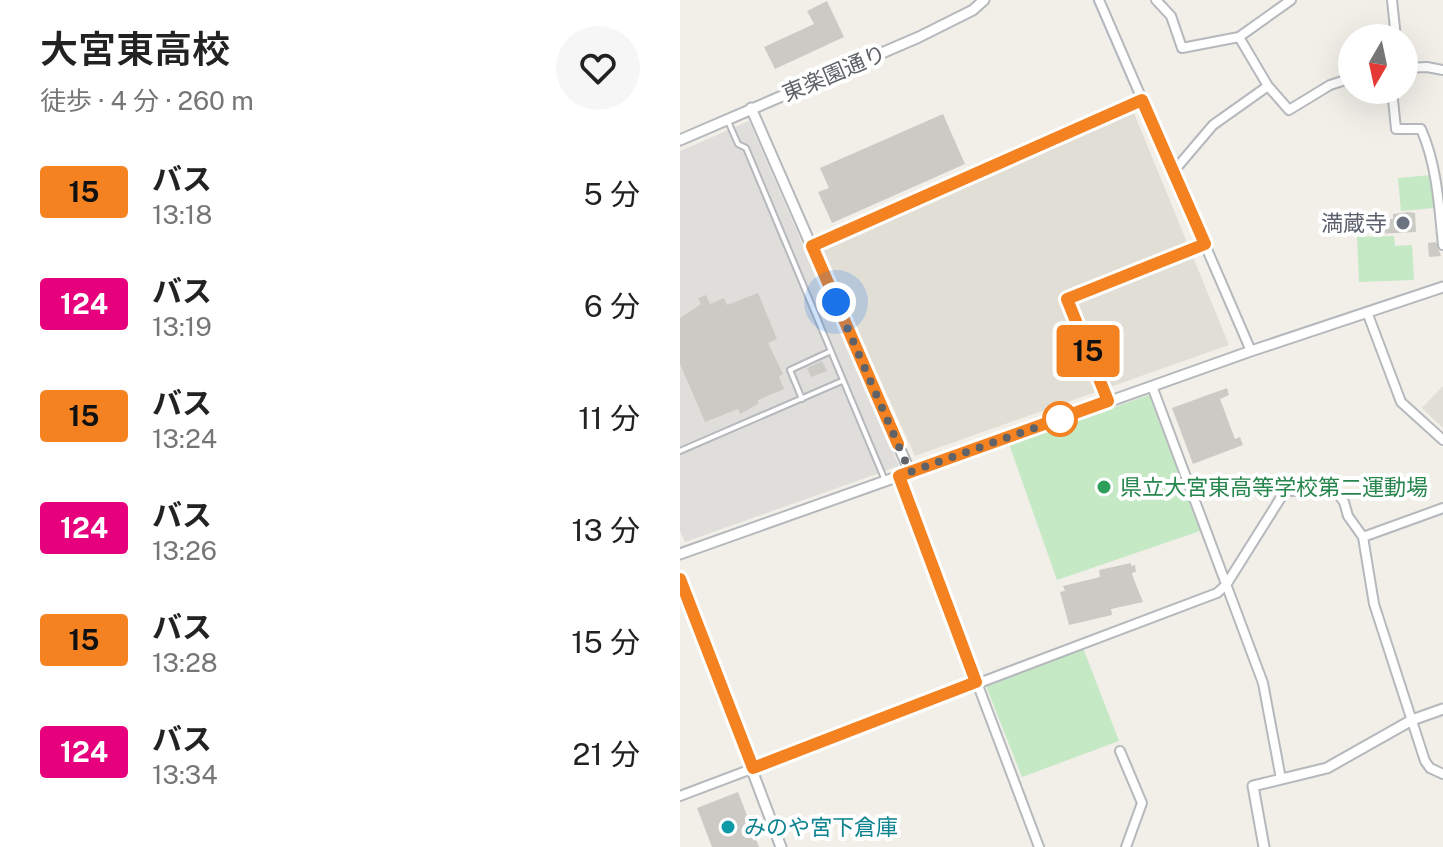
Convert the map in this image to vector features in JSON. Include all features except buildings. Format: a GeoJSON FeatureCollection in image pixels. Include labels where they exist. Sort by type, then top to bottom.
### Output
{"type":"FeatureCollection","features":[{"type":"Feature","properties":{"kind":"street","name":"東楽園通り"},"geometry":{"type":"LineString","coordinates":[[680,140],[952,22],[984,0]]}},
{"type":"Feature","properties":{"kind":"street"},"geometry":{"type":"LineString","coordinates":[[1099,0],[1251,351]]}},
{"type":"Feature","properties":{"kind":"street"},"geometry":{"type":"LineString","coordinates":[[1156,0],[1171,16],[1182,48],[1239,37],[1280,4],[1291,0]]}},
{"type":"Feature","properties":{"kind":"street"},"geometry":{"type":"LineString","coordinates":[[1392,0],[1395,24]]}},
{"type":"Feature","properties":{"kind":"street"},"geometry":{"type":"LineString","coordinates":[[1239,37],[1268,86],[1289,110],[1338,82]]}},
{"type":"Feature","properties":{"kind":"street"},"geometry":{"type":"LineString","coordinates":[[1418,67],[1443,70]]}},
{"type":"Feature","properties":{"kind":"street"},"geometry":{"type":"LineString","coordinates":[[1173,172],[1213,125],[1268,86]]}},
{"type":"Feature","properties":{"kind":"street"},"geometry":{"type":"LineString","coordinates":[[812,246],[1142,100]]}},
{"type":"Feature","properties":{"kind":"street"},"geometry":{"type":"LineString","coordinates":[[1393,104],[1396,129],[1421,129],[1427,143],[1435,176],[1443,245]]}},
{"type":"Feature","properties":{"kind":"street"},"geometry":{"type":"LineString","coordinates":[[751,108],[910,472]]}},
{"type":"Feature","properties":{"kind":"street"},"geometry":{"type":"LineString","coordinates":[[680,552],[1251,351],[1443,287]]}},
{"type":"Feature","properties":{"kind":"street"},"geometry":{"type":"LineString","coordinates":[[1367,312],[1401,402],[1443,440]]}},
{"type":"Feature","properties":{"kind":"street"},"geometry":{"type":"LineString","coordinates":[[1152,386],[1263,683],[1281,779]]}},
{"type":"Feature","properties":{"kind":"street"},"geometry":{"type":"LineString","coordinates":[[899,476],[1039,847]]}},
{"type":"Feature","properties":{"kind":"street"},"geometry":{"type":"LineString","coordinates":[[680,796],[1217,593],[1226,585],[1285,491],[1335,490],[1344,502],[1348,516],[1363,537],[1374,604],[1425,761],[1430,768],[1443,774]]}},
{"type":"Feature","properties":{"kind":"street"},"geometry":{"type":"LineString","coordinates":[[1363,537],[1443,508]]}},
{"type":"Feature","properties":{"kind":"street"},"geometry":{"type":"LineString","coordinates":[[680,579],[781,847]]}},
{"type":"Feature","properties":{"kind":"street"},"geometry":{"type":"LineString","coordinates":[[1264,847],[1253,786],[1327,768],[1412,720],[1443,709]]}},
{"type":"Feature","properties":{"kind":"street"},"geometry":{"type":"LineString","coordinates":[[1120,751],[1142,803],[1126,847]]}},
{"type":"Feature","properties":{"kind":"lane"},"geometry":{"type":"LineString","coordinates":[[727,119],[738,144],[746,148],[843,374],[842,381],[885,481]]}},
{"type":"Feature","properties":{"kind":"lane"},"geometry":{"type":"LineString","coordinates":[[1108,401],[1067,299],[1205,244]]}},
{"type":"Feature","properties":{"kind":"lane"},"geometry":{"type":"LineString","coordinates":[[802,399],[790,370],[832,350]]}},
{"type":"Feature","properties":{"kind":"lane"},"geometry":{"type":"LineString","coordinates":[[680,451],[842,381]]}},
{"type":"Feature","properties":{"kind":"shaded area"},"geometry":{"type":"Polygon","coordinates":[[[1132,108],[1229,345],[915,456],[819,245],[1132,108]]]}},
{"type":"Feature","properties":{"kind":"shaded area"},"geometry":{"type":"Polygon","coordinates":[[[749,121],[899,466],[685,542],[680,531],[680,151],[749,121]]]}},
{"type":"Feature","properties":{"kind":"shaded area"},"geometry":{"type":"Polygon","coordinates":[[[1443,386],[1443,428],[1422,408],[1443,386]]]}},
{"type":"Feature","properties":{"kind":"green space"},"geometry":{"type":"Polygon","coordinates":[[[1431,175],[1434,208],[1401,211],[1398,178],[1431,175]]]}},
{"type":"Feature","properties":{"kind":"green space"},"geometry":{"type":"Polygon","coordinates":[[[1394,236],[1395,246],[1412,245],[1414,280],[1359,282],[1357,237],[1394,236]]]}},
{"type":"Feature","properties":{"kind":"green space","name":"県立大宮東高等学校第二運動場"},"geometry":{"type":"Polygon","coordinates":[[[1149,395],[1200,531],[1057,580],[1009,444],[1149,395]]]}},
{"type":"Feature","properties":{"kind":"green space"},"geometry":{"type":"Polygon","coordinates":[[[1083,648],[1119,741],[1022,777],[986,686],[1083,648]]]}},
{"type":"Feature","properties":{"kind":"waterway"},"geometry":{"type":"LineString","coordinates":[[1094,0],[1137,99]]}},
{"type":"Feature","properties":{"kind":"bus line","name":"15"},"geometry":{"type":"LineString","coordinates":[[680,579],[753,768],[976,682],[899,476],[1108,401],[1067,299],[1205,244],[1142,100],[812,246],[898,444]]}},
{"type":"Feature","properties":{"kind":"place","name":"満蔵寺"},"geometry":{"type":"Point","coordinates":[1403,223]}},
{"type":"Feature","properties":{"kind":"place","name":"県立大宮東高等学校第二運動場"},"geometry":{"type":"Point","coordinates":[1104,487]}},
{"type":"Feature","properties":{"kind":"place","name":"みのや宮下倉庫"},"geometry":{"type":"Point","coordinates":[728,827]}},
{"type":"Feature","properties":{"kind":"route"},"geometry":{"type":"LineString","coordinates":[[836,302],[910,472],[1060,419]]}}]}
